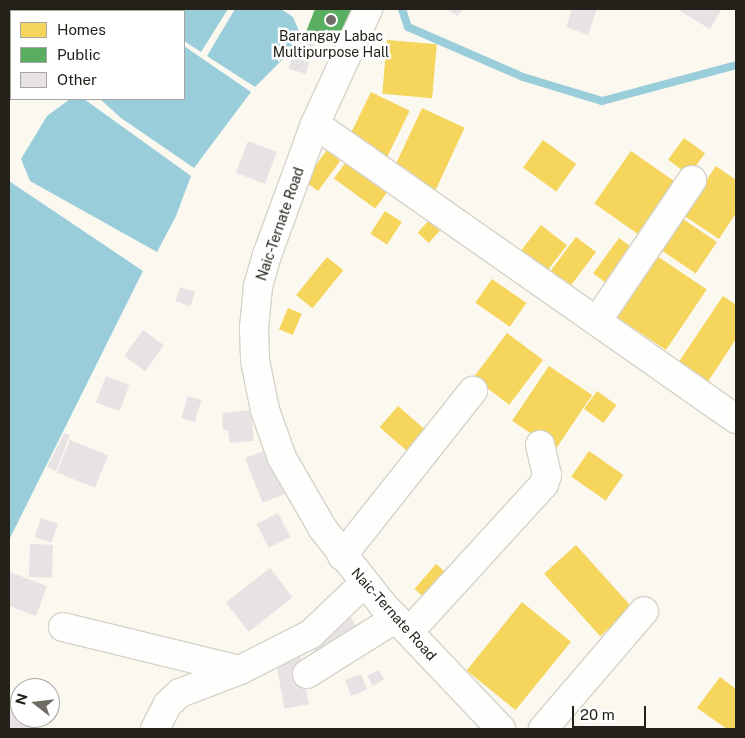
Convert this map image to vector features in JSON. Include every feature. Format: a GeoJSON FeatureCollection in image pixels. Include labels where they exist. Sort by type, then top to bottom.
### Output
{"type":"FeatureCollection","features":[{"type":"Feature","properties":{"kind":"street","name":"Naic-Ternate Road"},"geometry":{"type":"LineString","coordinates":[[368,9],[316,124],[267,254],[258,288],[254,328],[255,360],[265,410],[282,458],[342,556],[491,726]]}},
{"type":"Feature","properties":{"kind":"street"},"geometry":{"type":"LineString","coordinates":[[316,124],[736,419]]}},
{"type":"Feature","properties":{"kind":"street"},"geometry":{"type":"LineString","coordinates":[[596,321],[692,180]]}},
{"type":"Feature","properties":{"kind":"street"},"geometry":{"type":"LineString","coordinates":[[342,556],[472,391]]}},
{"type":"Feature","properties":{"kind":"street"},"geometry":{"type":"LineString","coordinates":[[307,674],[402,625],[544,484],[547,475],[540,445]]}},
{"type":"Feature","properties":{"kind":"street"},"geometry":{"type":"LineString","coordinates":[[155,729],[168,704],[180,693],[240,670],[311,634],[364,583]]}},
{"type":"Feature","properties":{"kind":"street"},"geometry":{"type":"LineString","coordinates":[[543,729],[644,611]]}},
{"type":"Feature","properties":{"kind":"street"},"geometry":{"type":"LineString","coordinates":[[63,627],[240,670]]}},
{"type":"Feature","properties":{"kind":"water"},"geometry":{"type":"Polygon","coordinates":[[[137,9],[228,9],[201,52],[185,42],[185,10],[137,9]]]}},
{"type":"Feature","properties":{"kind":"water"},"geometry":{"type":"Polygon","coordinates":[[[235,9],[281,9],[293,17],[299,31],[287,55],[255,87],[207,56],[235,9]]]}},
{"type":"Feature","properties":{"kind":"water"},"geometry":{"type":"Polygon","coordinates":[[[185,47],[251,92],[194,168],[121,118],[101,100],[185,100],[185,47]]]}},
{"type":"Feature","properties":{"kind":"water"},"geometry":{"type":"Polygon","coordinates":[[[69,100],[85,100],[191,176],[176,216],[157,252],[30,181],[21,159],[47,116],[69,100]]]}},
{"type":"Feature","properties":{"kind":"water"},"geometry":{"type":"Polygon","coordinates":[[[9,181],[143,271],[9,540],[9,181]]]}},
{"type":"Feature","properties":{"kind":"building: Homes"},"geometry":{"type":"Polygon","coordinates":[[[387,40],[437,44],[432,98],[382,94],[387,40]]]}},
{"type":"Feature","properties":{"kind":"building: Homes"},"geometry":{"type":"Polygon","coordinates":[[[371,92],[410,111],[387,157],[349,138],[371,92]]]}},
{"type":"Feature","properties":{"kind":"building: Homes"},"geometry":{"type":"Polygon","coordinates":[[[422,108],[465,128],[436,189],[393,170],[422,108]]]}},
{"type":"Feature","properties":{"kind":"building: Homes"},"geometry":{"type":"Polygon","coordinates":[[[684,138],[705,153],[689,175],[668,160],[684,138]]]}},
{"type":"Feature","properties":{"kind":"building: Homes"},"geometry":{"type":"Polygon","coordinates":[[[543,140],[576,164],[556,192],[523,168],[543,140]]]}},
{"type":"Feature","properties":{"kind":"building: Homes"},"geometry":{"type":"Polygon","coordinates":[[[332,143],[346,153],[318,191],[304,181],[332,143]]]}},
{"type":"Feature","properties":{"kind":"building: Homes"},"geometry":{"type":"Polygon","coordinates":[[[631,151],[679,185],[643,237],[594,203],[631,151]]]}},
{"type":"Feature","properties":{"kind":"building: Homes"},"geometry":{"type":"Polygon","coordinates":[[[351,155],[392,185],[375,208],[334,178],[351,155]]]}},
{"type":"Feature","properties":{"kind":"building: Homes"},"geometry":{"type":"Polygon","coordinates":[[[716,166],[736,180],[736,213],[719,239],[683,215],[716,166]]]}},
{"type":"Feature","properties":{"kind":"building: Homes"},"geometry":{"type":"Polygon","coordinates":[[[385,211],[402,222],[387,245],[370,234],[385,211]]]}},
{"type":"Feature","properties":{"kind":"building: Homes"},"geometry":{"type":"Polygon","coordinates":[[[431,218],[442,228],[429,243],[418,233],[431,218]]]}},
{"type":"Feature","properties":{"kind":"building: Homes"},"geometry":{"type":"Polygon","coordinates":[[[683,219],[717,242],[696,273],[662,251],[683,219]]]}},
{"type":"Feature","properties":{"kind":"building: Homes"},"geometry":{"type":"Polygon","coordinates":[[[541,225],[567,245],[542,278],[516,257],[541,225]]]}},
{"type":"Feature","properties":{"kind":"building: Homes"},"geometry":{"type":"Polygon","coordinates":[[[576,237],[596,252],[569,288],[549,273],[576,237]]]}},
{"type":"Feature","properties":{"kind":"building: Homes"},"geometry":{"type":"Polygon","coordinates":[[[619,238],[633,248],[607,284],[593,274],[619,238]]]}},
{"type":"Feature","properties":{"kind":"building: Homes"},"geometry":{"type":"Polygon","coordinates":[[[657,256],[707,290],[666,350],[616,317],[657,256]]]}},
{"type":"Feature","properties":{"kind":"building: Homes"},"geometry":{"type":"Polygon","coordinates":[[[327,257],[343,270],[312,308],[296,295],[327,257]]]}},
{"type":"Feature","properties":{"kind":"building: Homes"},"geometry":{"type":"Polygon","coordinates":[[[492,279],[526,303],[510,327],[475,303],[492,279]]]}},
{"type":"Feature","properties":{"kind":"building: Homes"},"geometry":{"type":"Polygon","coordinates":[[[723,296],[736,305],[736,339],[705,386],[676,366],[723,296]]]}},
{"type":"Feature","properties":{"kind":"building: Homes"},"geometry":{"type":"Polygon","coordinates":[[[288,308],[302,314],[293,335],[279,329],[288,308]]]}},
{"type":"Feature","properties":{"kind":"building: Homes"},"geometry":{"type":"Polygon","coordinates":[[[507,333],[543,360],[509,405],[473,378],[507,333]]]}},
{"type":"Feature","properties":{"kind":"building: Homes"},"geometry":{"type":"Polygon","coordinates":[[[549,366],[592,395],[555,450],[512,421],[549,366]]]}},
{"type":"Feature","properties":{"kind":"building: Homes"},"geometry":{"type":"Polygon","coordinates":[[[597,391],[616,405],[603,423],[584,409],[597,391]]]}},
{"type":"Feature","properties":{"kind":"building: Homes"},"geometry":{"type":"Polygon","coordinates":[[[398,406],[427,431],[408,452],[380,427],[398,406]]]}},
{"type":"Feature","properties":{"kind":"building: Homes"},"geometry":{"type":"Polygon","coordinates":[[[589,451],[623,475],[606,500],[571,476],[589,451]]]}},
{"type":"Feature","properties":{"kind":"building: Homes"},"geometry":{"type":"Polygon","coordinates":[[[576,545],[632,607],[600,636],[544,574],[576,545]]]}},
{"type":"Feature","properties":{"kind":"building: Homes"},"geometry":{"type":"Polygon","coordinates":[[[436,564],[451,577],[429,602],[414,589],[436,564]]]}},
{"type":"Feature","properties":{"kind":"building: Homes"},"geometry":{"type":"Polygon","coordinates":[[[522,602],[571,642],[516,710],[467,670],[522,602]]]}},
{"type":"Feature","properties":{"kind":"building: Homes"},"geometry":{"type":"Polygon","coordinates":[[[720,677],[736,689],[736,729],[727,729],[697,708],[720,677]]]}},
{"type":"Feature","properties":{"kind":"building: Public","name":"Barangay Labac Multipurpose Hall"},"geometry":{"type":"Polygon","coordinates":[[[315,9],[356,9],[340,47],[306,32],[315,9]]]}},
{"type":"Feature","properties":{"kind":"building: Other"},"geometry":{"type":"Polygon","coordinates":[[[26,9],[85,9],[84,10],[26,9]]]}},
{"type":"Feature","properties":{"kind":"building: Other"},"geometry":{"type":"Polygon","coordinates":[[[446,9],[463,9],[458,16],[446,9]]]}},
{"type":"Feature","properties":{"kind":"building: Other"},"geometry":{"type":"Polygon","coordinates":[[[572,9],[597,9],[588,35],[566,27],[572,9]]]}},
{"type":"Feature","properties":{"kind":"building: Other"},"geometry":{"type":"Polygon","coordinates":[[[682,9],[722,9],[710,29],[680,11],[682,9]]]}},
{"type":"Feature","properties":{"kind":"building: Other"},"geometry":{"type":"Polygon","coordinates":[[[298,36],[315,41],[306,74],[289,69],[298,36]]]}},
{"type":"Feature","properties":{"kind":"building: Other"},"geometry":{"type":"Polygon","coordinates":[[[248,141],[277,152],[265,184],[236,173],[248,141]]]}},
{"type":"Feature","properties":{"kind":"building: Other"},"geometry":{"type":"Polygon","coordinates":[[[180,287],[195,292],[191,306],[175,301],[180,287]]]}},
{"type":"Feature","properties":{"kind":"building: Other"},"geometry":{"type":"Polygon","coordinates":[[[143,330],[164,345],[145,371],[124,356],[143,330]]]}},
{"type":"Feature","properties":{"kind":"building: Other"},"geometry":{"type":"Polygon","coordinates":[[[106,376],[129,385],[119,411],[96,402],[106,376]]]}},
{"type":"Feature","properties":{"kind":"building: Other"},"geometry":{"type":"Polygon","coordinates":[[[188,396],[201,400],[195,422],[181,418],[188,396]]]}},
{"type":"Feature","properties":{"kind":"building: Other"},"geometry":{"type":"Polygon","coordinates":[[[251,410],[254,441],[230,443],[228,430],[223,430],[222,413],[251,410]]]}},
{"type":"Feature","properties":{"kind":"building: Other"},"geometry":{"type":"Polygon","coordinates":[[[64,433],[70,435],[56,471],[47,467],[64,433]]]}},
{"type":"Feature","properties":{"kind":"building: Other"},"geometry":{"type":"Polygon","coordinates":[[[70,440],[108,455],[95,488],[57,472],[70,440]]]}},
{"type":"Feature","properties":{"kind":"building: Other"},"geometry":{"type":"Polygon","coordinates":[[[268,449],[286,494],[263,503],[245,458],[268,449]]]}},
{"type":"Feature","properties":{"kind":"building: Other"},"geometry":{"type":"Polygon","coordinates":[[[278,513],[290,537],[269,548],[257,524],[278,513]]]}},
{"type":"Feature","properties":{"kind":"building: Other"},"geometry":{"type":"Polygon","coordinates":[[[41,518],[58,524],[52,543],[34,537],[41,518]]]}},
{"type":"Feature","properties":{"kind":"building: Other"},"geometry":{"type":"Polygon","coordinates":[[[30,544],[53,545],[52,578],[29,577],[30,544]]]}},
{"type":"Feature","properties":{"kind":"building: Other"},"geometry":{"type":"Polygon","coordinates":[[[270,568],[293,597],[249,632],[226,602],[270,568]]]}},
{"type":"Feature","properties":{"kind":"building: Other"},"geometry":{"type":"Polygon","coordinates":[[[10,572],[47,586],[36,616],[9,606],[10,572]]]}},
{"type":"Feature","properties":{"kind":"building: Other"},"geometry":{"type":"Polygon","coordinates":[[[351,617],[361,637],[318,658],[308,639],[351,617]]]}},
{"type":"Feature","properties":{"kind":"building: Other"},"geometry":{"type":"Polygon","coordinates":[[[300,654],[309,704],[284,709],[275,658],[300,654]]]}},
{"type":"Feature","properties":{"kind":"building: Other"},"geometry":{"type":"Polygon","coordinates":[[[379,670],[384,680],[372,686],[367,676],[379,670]]]}},
{"type":"Feature","properties":{"kind":"building: Other"},"geometry":{"type":"Polygon","coordinates":[[[361,674],[367,690],[351,696],[345,680],[361,674]]]}},
{"type":"Feature","properties":{"kind":"building: Other"},"geometry":{"type":"Polygon","coordinates":[[[9,697],[10,728],[33,728],[9,729],[9,697]]]}},
{"type":"Feature","properties":{"kind":"waterway"},"geometry":{"type":"LineString","coordinates":[[402,9],[408,27],[523,77],[602,101],[736,65]]}},
{"type":"Feature","properties":{"kind":"place","name":"Barangay Labac Multipurpose Hall"},"geometry":{"type":"Point","coordinates":[331,20]}}]}
